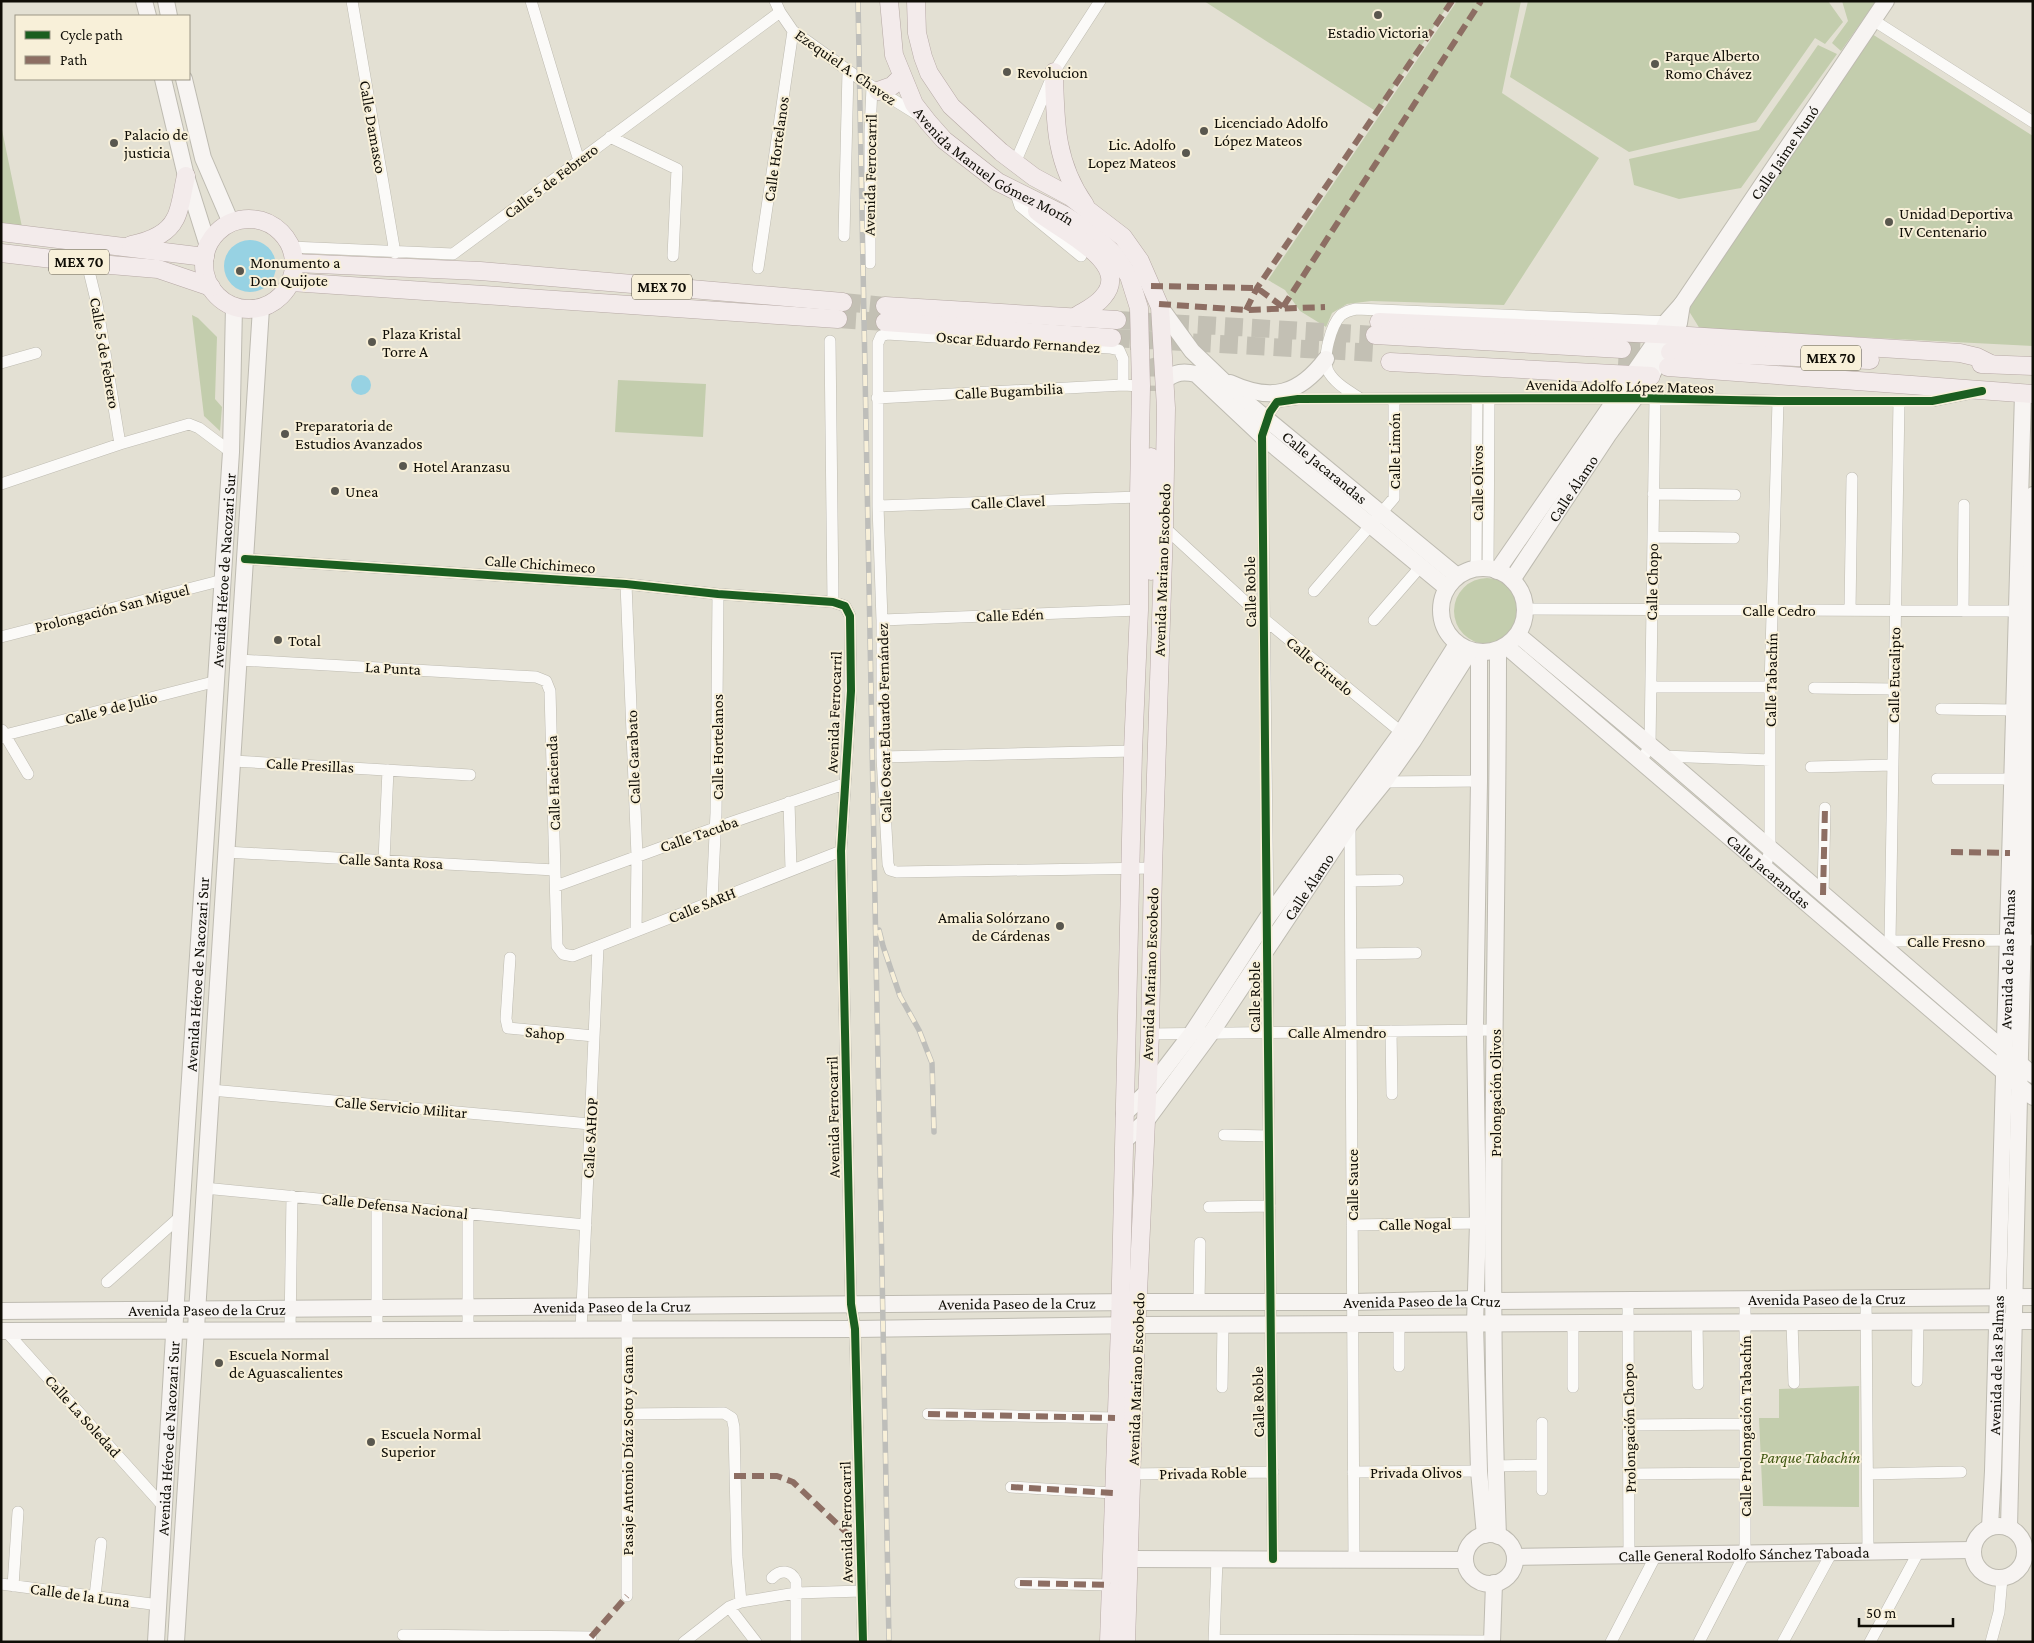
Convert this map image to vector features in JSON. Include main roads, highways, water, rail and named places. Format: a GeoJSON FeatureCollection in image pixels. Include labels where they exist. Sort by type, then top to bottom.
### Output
{"type":"FeatureCollection","features":[{"type":"Feature","properties":{"kind":"main road","name":"Avenida Manuel Gómez Morín"},"geometry":{"type":"LineString","coordinates":[[889,1],[894,55],[914,104],[928,122],[944,140],[998,182],[1064,215],[1092,233],[1114,254],[1129,276],[1138,308]]}},
{"type":"Feature","properties":{"kind":"main road","name":"Avenida Manuel Gómez Morín"},"geometry":{"type":"LineString","coordinates":[[916,1],[917,33],[923,58],[929,73],[951,106],[973,127],[1034,177],[1071,197],[1123,237],[1140,262],[1160,307]]}},
{"type":"Feature","properties":{"kind":"main road"},"geometry":{"type":"LineString","coordinates":[[1054,72],[1055,128],[1062,157],[1076,193],[1088,209]]}},
{"type":"Feature","properties":{"kind":"main road"},"geometry":{"type":"LineString","coordinates":[[875,89],[892,86],[902,76]]}},
{"type":"Feature","properties":{"kind":"main road"},"geometry":{"type":"LineString","coordinates":[[972,163],[986,168],[1015,162]]}},
{"type":"Feature","properties":{"kind":"main road"},"geometry":{"type":"LineString","coordinates":[[125,247],[144,242],[160,234],[175,220],[186,176]]}},
{"type":"Feature","properties":{"kind":"main road"},"geometry":{"type":"LineString","coordinates":[[1018,193],[1043,216],[1093,251],[1109,270],[1111,278],[1110,288],[1103,298],[1075,317]]}},
{"type":"Feature","properties":{"kind":"main road"},"geometry":{"type":"LineString","coordinates":[[211,288],[206,274],[206,252],[216,234],[231,223],[248,219],[266,222],[282,233],[293,255],[291,282]]}},
{"type":"Feature","properties":{"kind":"main road","name":"MEX 70"},"geometry":{"type":"LineString","coordinates":[[1,232],[125,247],[206,252]]}},
{"type":"Feature","properties":{"kind":"main road","name":"MEX 70"},"geometry":{"type":"LineString","coordinates":[[1,253],[158,269],[211,288],[221,299],[234,306],[249,309],[261,308],[277,300],[287,290],[291,282],[841,311],[480,272],[293,255]]}},
{"type":"Feature","properties":{"kind":"main road","name":"Avenida Mariano Escobedo"},"geometry":{"type":"LineString","coordinates":[[1109,1642],[1115,1418],[1120,1325],[1133,751],[1139,610],[1138,497],[1153,386],[1160,307]]}},
{"type":"Feature","properties":{"kind":"main road","name":"Avenida Mariano Escobedo"},"geometry":{"type":"LineString","coordinates":[[1126,1642],[1146,1093],[1150,1034],[1153,868],[1164,527],[1153,386],[1138,308]]}},
{"type":"Feature","properties":{"kind":"main road"},"geometry":{"type":"LineString","coordinates":[[1112,338],[884,321],[1075,317],[1117,320]]}},
{"type":"Feature","properties":{"kind":"main road"},"geometry":{"type":"LineString","coordinates":[[1651,376],[1624,363],[1377,328],[1670,339],[1960,353],[1977,357],[1991,364],[2033,366]]}},
{"type":"Feature","properties":{"kind":"main road","name":"MEX 70"},"geometry":{"type":"LineString","coordinates":[[1670,339],[1982,391],[2028,394]]}},
{"type":"Feature","properties":{"kind":"main road"},"geometry":{"type":"LineString","coordinates":[[1384,358],[1624,363]]}},
{"type":"Feature","properties":{"kind":"main road"},"geometry":{"type":"LineString","coordinates":[[1137,674],[1148,642],[1153,386]]}},
{"type":"Feature","properties":{"kind":"water"},"geometry":{"type":"Polygon","coordinates":[[[245,240],[255,240],[269,247],[276,261],[276,271],[269,285],[255,292],[245,292],[235,288],[228,281],[224,271],[224,261],[228,251],[235,244],[245,240]]]}},
{"type":"Feature","properties":{"kind":"water"},"geometry":{"type":"Polygon","coordinates":[[[361,375],[368,378],[371,385],[368,392],[361,395],[354,392],[351,385],[354,378],[361,375]]]}},
{"type":"Feature","properties":{"kind":"tunnel"},"geometry":{"type":"LineString","coordinates":[[843,302],[885,306]]}},
{"type":"Feature","properties":{"kind":"tunnel"},"geometry":{"type":"LineString","coordinates":[[838,319],[885,322]]}},
{"type":"Feature","properties":{"kind":"tunnel"},"geometry":{"type":"LineString","coordinates":[[1117,320],[1375,335]]}},
{"type":"Feature","properties":{"kind":"tunnel"},"geometry":{"type":"LineString","coordinates":[[1112,338],[1378,353]]}},
{"type":"Feature","properties":{"kind":"tunnel"},"geometry":{"type":"LineString","coordinates":[[1132,341],[1140,344],[1149,354],[1152,368],[1152,391]]}},
{"type":"Feature","properties":{"kind":"tunnel"},"geometry":{"type":"LineString","coordinates":[[1622,349],[1662,352]]}},
{"type":"Feature","properties":{"kind":"tunnel"},"geometry":{"type":"LineString","coordinates":[[1618,365],[1652,367]]}},
{"type":"Feature","properties":{"kind":"railway"},"geometry":{"type":"LineString","coordinates":[[858,1],[889,1642]]}},
{"type":"Feature","properties":{"kind":"railway"},"geometry":{"type":"LineString","coordinates":[[879,930],[900,996],[919,1030],[932,1063],[934,1132]]}},
{"type":"Feature","properties":{"kind":"place","name":"Estadio Victoria"},"geometry":{"type":"Point","coordinates":[1378,15]}},
{"type":"Feature","properties":{"kind":"place","name":"Parque Alberto Romo Chávez"},"geometry":{"type":"Point","coordinates":[1655,64]}},
{"type":"Feature","properties":{"kind":"place","name":"Revolucion"},"geometry":{"type":"Point","coordinates":[1007,72]}},
{"type":"Feature","properties":{"kind":"place","name":"Licenciado Adolfo López Mateos"},"geometry":{"type":"Point","coordinates":[1204,131]}},
{"type":"Feature","properties":{"kind":"place","name":"Palacio de justicia"},"geometry":{"type":"Point","coordinates":[114,143]}},
{"type":"Feature","properties":{"kind":"place","name":"Lic. Adolfo Lopez Mateos"},"geometry":{"type":"Point","coordinates":[1186,153]}},
{"type":"Feature","properties":{"kind":"place","name":"Unidad Deportiva IV Centenario"},"geometry":{"type":"Point","coordinates":[1889,222]}},
{"type":"Feature","properties":{"kind":"place","name":"Monumento a Don Quijote"},"geometry":{"type":"Point","coordinates":[240,271]}},
{"type":"Feature","properties":{"kind":"place","name":"Plaza Kristal Torre A"},"geometry":{"type":"Point","coordinates":[372,342]}},
{"type":"Feature","properties":{"kind":"place","name":"Preparatoria de Estudios Avanzados"},"geometry":{"type":"Point","coordinates":[285,434]}},
{"type":"Feature","properties":{"kind":"place","name":"Hotel Aranzasu"},"geometry":{"type":"Point","coordinates":[403,466]}},
{"type":"Feature","properties":{"kind":"place","name":"Unea"},"geometry":{"type":"Point","coordinates":[335,491]}},
{"type":"Feature","properties":{"kind":"place","name":"Total"},"geometry":{"type":"Point","coordinates":[278,640]}},
{"type":"Feature","properties":{"kind":"place","name":"Amalia Solórzano de Cárdenas"},"geometry":{"type":"Point","coordinates":[1060,926]}},
{"type":"Feature","properties":{"kind":"place","name":"Escuela Normal de Aguascalientes"},"geometry":{"type":"Point","coordinates":[219,1363]}},
{"type":"Feature","properties":{"kind":"place","name":"Escuela Normal Superior"},"geometry":{"type":"Point","coordinates":[371,1442]}},
{"type":"Feature","properties":{"kind":"park label","name":"Parque Tabachín"},"geometry":{"type":"Point","coordinates":[1810,1457]}}]}
